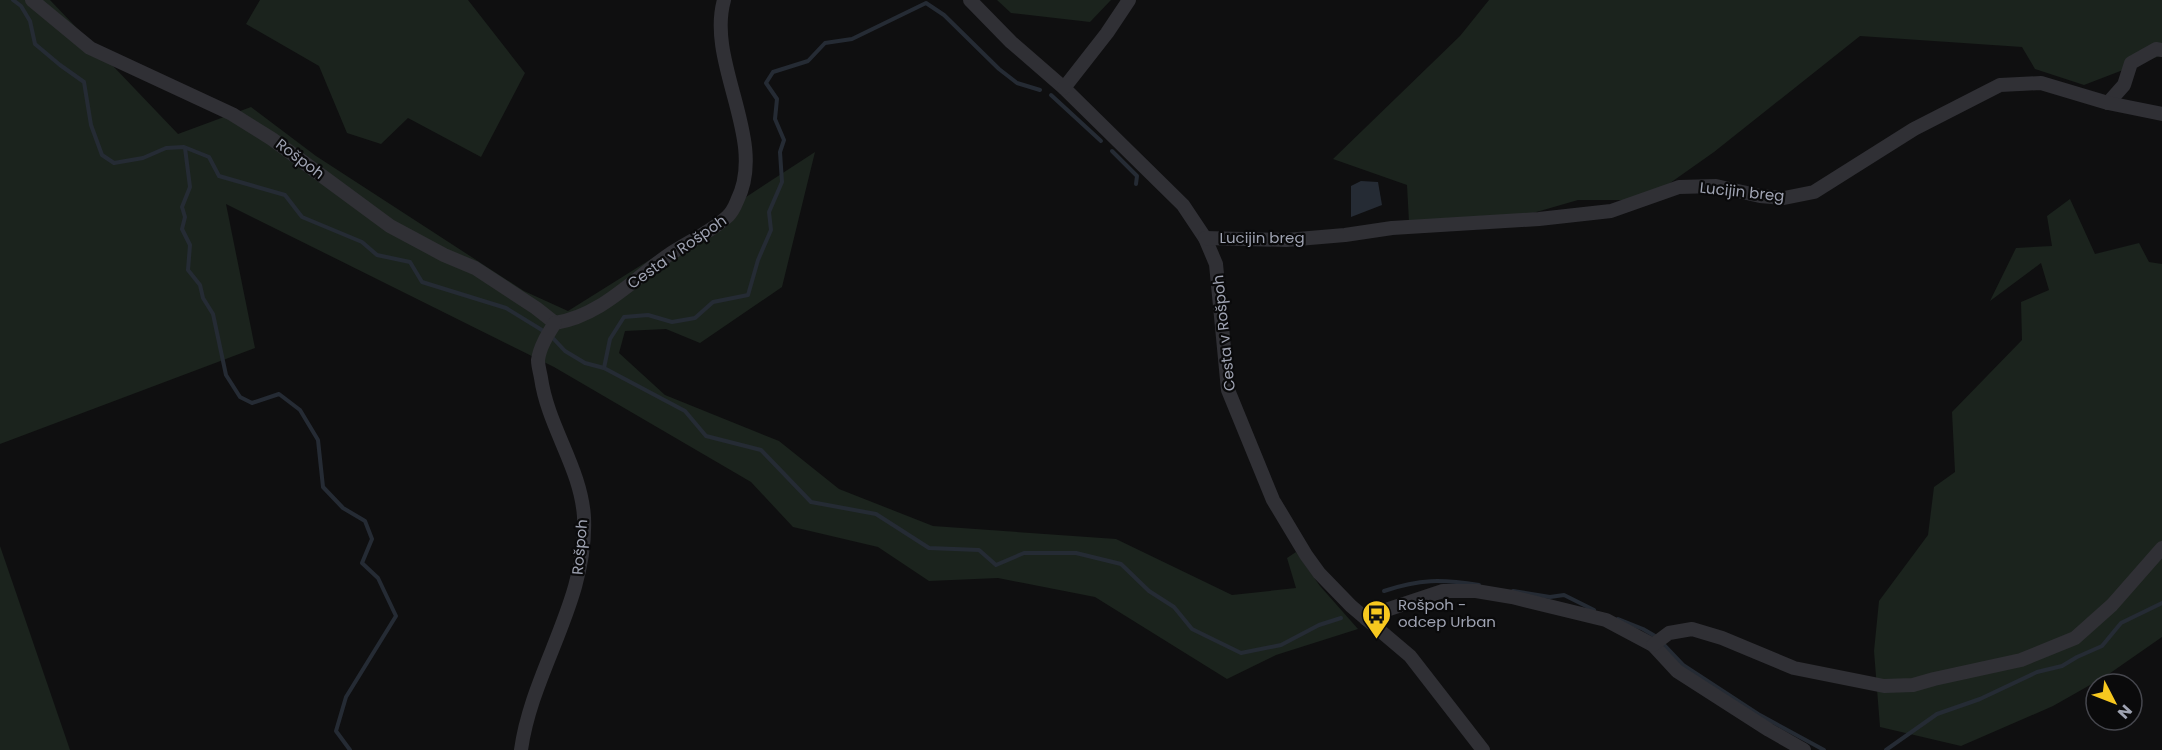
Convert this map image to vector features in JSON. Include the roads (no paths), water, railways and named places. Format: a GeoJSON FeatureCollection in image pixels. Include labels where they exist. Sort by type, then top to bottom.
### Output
{"type":"FeatureCollection","features":[{"type":"Feature","properties":{"kind":"street","name":"Rošpoh"},"geometry":{"type":"LineString","coordinates":[[32,0],[90,48],[232,114],[272,139],[390,226],[444,255],[475,268],[549,332],[538,361],[542,386],[546,402],[573,467],[582,499],[584,539],[581,565],[573,595],[529,716],[521,750]]}},
{"type":"Feature","properties":{"kind":"street","name":"Cesta v Rošpoh"},"geometry":{"type":"LineString","coordinates":[[549,332],[603,304],[668,255],[694,241],[730,215],[743,190],[746,156],[720,23],[724,0]]}},
{"type":"Feature","properties":{"kind":"street","name":"Cesta v Rošpoh"},"geometry":{"type":"LineString","coordinates":[[970,0],[1011,42],[1064,88],[1183,205],[1205,238],[1216,264],[1228,390],[1273,500],[1306,555],[1334,589],[1410,656],[1483,750]]}},
{"type":"Feature","properties":{"kind":"street"},"geometry":{"type":"LineString","coordinates":[[1064,88],[1107,33],[1129,0]]}},
{"type":"Feature","properties":{"kind":"street"},"geometry":{"type":"LineString","coordinates":[[2108,102],[2124,85],[2131,63],[2156,49],[2162,50]]}},
{"type":"Feature","properties":{"kind":"street","name":"Lucijin breg"},"geometry":{"type":"LineString","coordinates":[[1205,238],[1287,240],[1345,236],[1392,228],[1549,218],[1611,211],[1679,187],[1716,186],[1760,196],[1784,198],[1814,192],[1914,129],[2000,85],[2042,83],[2108,102],[2162,114]]}},
{"type":"Feature","properties":{"kind":"street"},"geometry":{"type":"LineString","coordinates":[[1653,645],[1669,633],[1692,629],[1722,638],[1794,668],[1884,686],[1913,685],[2021,660],[2075,638],[2112,605],[2162,548]]}},
{"type":"Feature","properties":{"kind":"street"},"geometry":{"type":"LineString","coordinates":[[1366,619],[1443,591],[1476,591],[1512,597],[1606,620],[1653,645],[1677,671],[1804,750]]}},
{"type":"Feature","properties":{"kind":"waterway"},"geometry":{"type":"LineString","coordinates":[[13,0],[21,6],[30,21],[35,44],[84,82],[91,125],[102,155],[114,163],[143,158],[166,148],[184,147],[209,157],[219,176],[285,195],[302,217],[362,242],[377,255],[410,262],[422,282],[506,308],[550,335],[565,351],[585,363],[604,368],[685,411],[706,436],[761,450],[811,502],[876,514],[929,548],[979,550],[996,565],[1024,553],[1076,553],[1121,564],[1149,591],[1174,607],[1192,629],[1241,653],[1281,645],[1319,625],[1341,618]]}},
{"type":"Feature","properties":{"kind":"waterway"},"geometry":{"type":"LineString","coordinates":[[604,368],[610,339],[624,317],[648,315],[672,322],[695,318],[713,302],[748,295],[758,260],[771,230],[769,212],[782,182],[780,152],[784,140],[775,119],[777,99],[766,83],[773,72],[808,61],[825,43],[852,39],[926,3],[944,15],[999,69],[1017,83],[1040,90]]}},
{"type":"Feature","properties":{"kind":"waterway"},"geometry":{"type":"LineString","coordinates":[[1051,95],[1101,141]]}},
{"type":"Feature","properties":{"kind":"waterway"},"geometry":{"type":"LineString","coordinates":[[185,148],[190,187],[182,207],[185,217],[182,229],[190,245],[188,270],[200,285],[203,298],[213,314],[226,375],[240,397],[252,403],[279,394],[300,410],[318,440],[323,487],[343,508],[365,521],[372,539],[362,563],[378,578],[396,616],[346,697],[336,731],[350,750]]}},
{"type":"Feature","properties":{"kind":"waterway"},"geometry":{"type":"LineString","coordinates":[[1112,151],[1137,176],[1136,184]]}},
{"type":"Feature","properties":{"kind":"waterway"},"geometry":{"type":"LineString","coordinates":[[1384,591],[1431,581],[1479,585]]}},
{"type":"Feature","properties":{"kind":"waterway"},"geometry":{"type":"LineString","coordinates":[[1513,591],[1550,597],[1564,595],[1594,610]]}},
{"type":"Feature","properties":{"kind":"waterway"},"geometry":{"type":"LineString","coordinates":[[1886,750],[1937,714],[1980,699],[2037,672],[2062,666],[2102,646],[2121,623],[2162,603]]}},
{"type":"Feature","properties":{"kind":"waterway"},"geometry":{"type":"LineString","coordinates":[[1618,619],[1655,636]]}},
{"type":"Feature","properties":{"kind":"waterway"},"geometry":{"type":"LineString","coordinates":[[1664,645],[1683,665],[1758,714],[1824,750]]}},
{"type":"Feature","properties":{"kind":"place","name":"Rošpoh - odcep Urban"},"geometry":{"type":"Point","coordinates":[1377,640]}}]}
